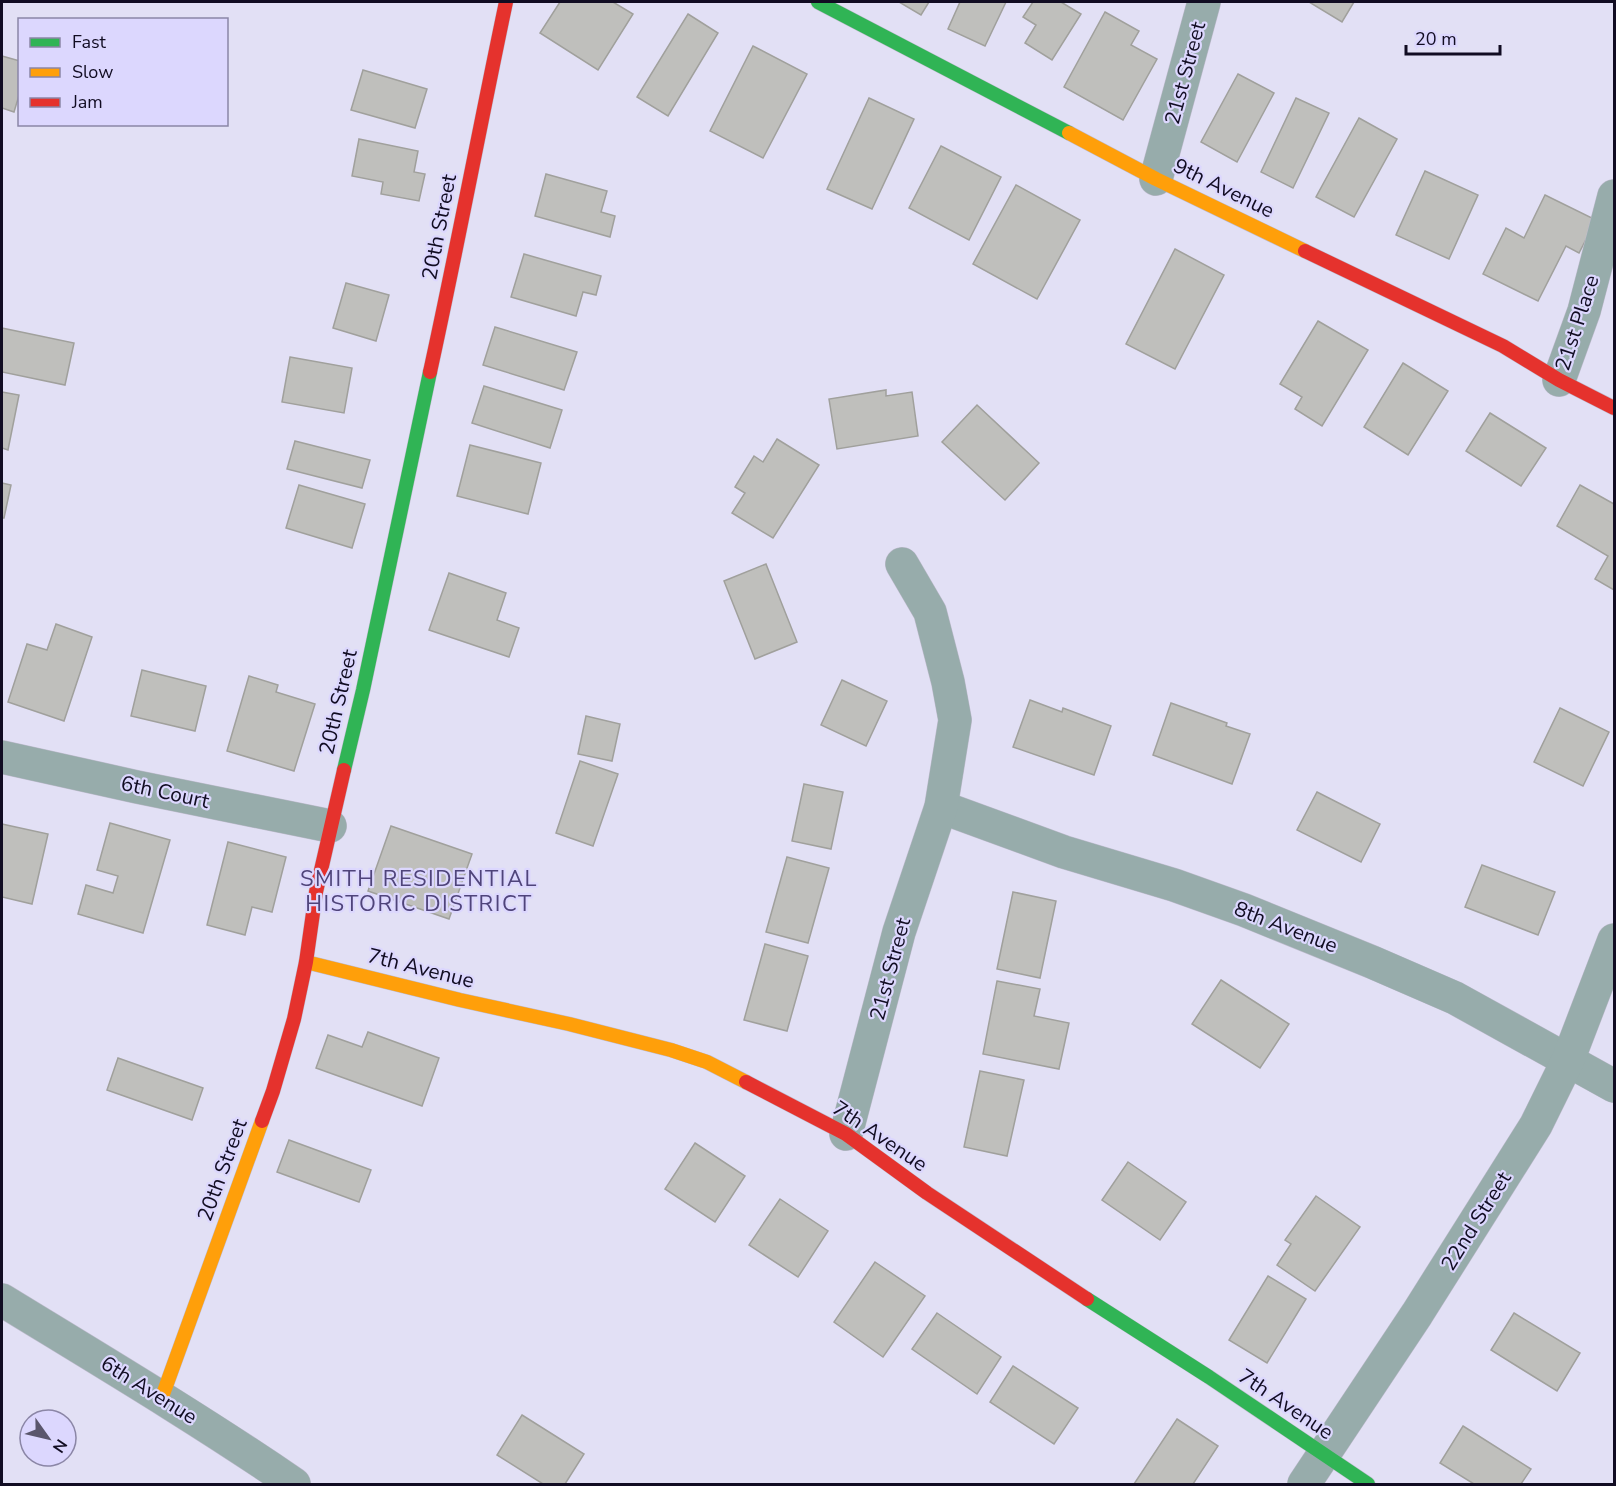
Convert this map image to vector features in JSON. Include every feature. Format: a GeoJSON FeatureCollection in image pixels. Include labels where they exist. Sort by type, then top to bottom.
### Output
{"type":"FeatureCollection","features":[{"type":"Feature","properties":{"kind":"street","name":"20th Street"},"geometry":{"type":"LineString","coordinates":[[162,1397],[273,1091],[294,1019],[306,962],[316,892],[363,690],[456,252],[476,142],[506,2]]}},
{"type":"Feature","properties":{"kind":"street","name":"9th Avenue"},"geometry":{"type":"LineString","coordinates":[[818,2],[1156,179],[1503,346],[1559,380],[1614,408]]}},
{"type":"Feature","properties":{"kind":"street","name":"21st Street"},"geometry":{"type":"LineString","coordinates":[[1156,179],[1204,2]]}},
{"type":"Feature","properties":{"kind":"street","name":"21st Place"},"geometry":{"type":"LineString","coordinates":[[1559,380],[1584,311],[1614,196]]}},
{"type":"Feature","properties":{"kind":"street","name":"21st Street"},"geometry":{"type":"LineString","coordinates":[[846,1134],[899,932],[940,807],[955,720],[930,612],[902,564]]}},
{"type":"Feature","properties":{"kind":"street","name":"6th Court"},"geometry":{"type":"LineString","coordinates":[[2,757],[330,825]]}},
{"type":"Feature","properties":{"kind":"street","name":"8th Avenue"},"geometry":{"type":"LineString","coordinates":[[940,807],[1064,852],[1174,885],[1244,910],[1372,962],[1455,998],[1614,1086]]}},
{"type":"Feature","properties":{"kind":"street","name":"22nd Street"},"geometry":{"type":"LineString","coordinates":[[1304,1485],[1417,1314],[1536,1125],[1568,1060],[1614,940]]}},
{"type":"Feature","properties":{"kind":"street","name":"7th Avenue"},"geometry":{"type":"LineString","coordinates":[[306,962],[569,1024],[671,1050],[707,1062],[846,1134],[927,1193],[1209,1377],[1368,1485]]}},
{"type":"Feature","properties":{"kind":"street","name":"6th Avenue"},"geometry":{"type":"LineString","coordinates":[[2,1300],[162,1397],[294,1485]]}},
{"type":"Feature","properties":{"kind":"building"},"geometry":{"type":"Polygon","coordinates":[[[560,2],[613,2],[633,14],[598,70],[540,33],[560,2]]]}},
{"type":"Feature","properties":{"kind":"building"},"geometry":{"type":"Polygon","coordinates":[[[899,2],[929,2],[921,15],[899,2]]]}},
{"type":"Feature","properties":{"kind":"building"},"geometry":{"type":"Polygon","coordinates":[[[960,2],[1006,2],[985,46],[948,29],[960,2]]]}},
{"type":"Feature","properties":{"kind":"building"},"geometry":{"type":"Polygon","coordinates":[[[1033,2],[1061,2],[1081,14],[1052,60],[1025,43],[1036,25],[1023,17],[1033,2]]]}},
{"type":"Feature","properties":{"kind":"building"},"geometry":{"type":"Polygon","coordinates":[[[1309,2],[1354,2],[1342,22],[1309,2]]]}},
{"type":"Feature","properties":{"kind":"building"},"geometry":{"type":"Polygon","coordinates":[[[1105,12],[1139,31],[1131,45],[1157,59],[1123,120],[1064,87],[1105,12]]]}},
{"type":"Feature","properties":{"kind":"building"},"geometry":{"type":"Polygon","coordinates":[[[688,14],[718,33],[668,116],[637,97],[688,14]]]}},
{"type":"Feature","properties":{"kind":"building"},"geometry":{"type":"Polygon","coordinates":[[[753,46],[807,74],[763,158],[710,131],[753,46]]]}},
{"type":"Feature","properties":{"kind":"building"},"geometry":{"type":"Polygon","coordinates":[[[2,56],[18,60],[18,99],[14,112],[2,108],[2,56]]]}},
{"type":"Feature","properties":{"kind":"building"},"geometry":{"type":"Polygon","coordinates":[[[363,70],[427,89],[415,128],[351,110],[363,70]]]}},
{"type":"Feature","properties":{"kind":"building"},"geometry":{"type":"Polygon","coordinates":[[[1238,74],[1274,93],[1237,162],[1201,142],[1238,74]]]}},
{"type":"Feature","properties":{"kind":"building"},"geometry":{"type":"Polygon","coordinates":[[[869,98],[914,119],[872,209],[827,189],[869,98]]]}},
{"type":"Feature","properties":{"kind":"building"},"geometry":{"type":"Polygon","coordinates":[[[1296,98],[1329,113],[1293,188],[1261,172],[1296,98]]]}},
{"type":"Feature","properties":{"kind":"building"},"geometry":{"type":"Polygon","coordinates":[[[1359,118],[1397,139],[1354,217],[1316,197],[1359,118]]]}},
{"type":"Feature","properties":{"kind":"building"},"geometry":{"type":"Polygon","coordinates":[[[359,139],[418,151],[414,172],[425,174],[419,201],[381,194],[383,182],[352,176],[359,139]]]}},
{"type":"Feature","properties":{"kind":"building"},"geometry":{"type":"Polygon","coordinates":[[[941,146],[1001,177],[969,240],[909,208],[941,146]]]}},
{"type":"Feature","properties":{"kind":"building"},"geometry":{"type":"Polygon","coordinates":[[[1425,171],[1478,195],[1449,259],[1396,235],[1425,171]]]}},
{"type":"Feature","properties":{"kind":"building"},"geometry":{"type":"Polygon","coordinates":[[[546,174],[607,191],[601,212],[615,216],[610,237],[535,216],[546,174]]]}},
{"type":"Feature","properties":{"kind":"building"},"geometry":{"type":"Polygon","coordinates":[[[1016,185],[1080,220],[1037,299],[973,264],[1016,185]]]}},
{"type":"Feature","properties":{"kind":"building"},"geometry":{"type":"Polygon","coordinates":[[[1545,195],[1596,220],[1579,253],[1566,246],[1538,301],[1483,274],[1506,228],[1524,238],[1545,195]]]}},
{"type":"Feature","properties":{"kind":"building"},"geometry":{"type":"Polygon","coordinates":[[[1175,249],[1224,275],[1175,369],[1126,344],[1175,249]]]}},
{"type":"Feature","properties":{"kind":"building"},"geometry":{"type":"Polygon","coordinates":[[[524,254],[601,276],[596,295],[583,292],[576,316],[511,297],[524,254]]]}},
{"type":"Feature","properties":{"kind":"building"},"geometry":{"type":"Polygon","coordinates":[[[346,283],[389,295],[376,341],[333,328],[346,283]]]}},
{"type":"Feature","properties":{"kind":"building"},"geometry":{"type":"Polygon","coordinates":[[[1318,321],[1368,350],[1322,426],[1295,409],[1302,397],[1280,384],[1318,321]]]}},
{"type":"Feature","properties":{"kind":"building"},"geometry":{"type":"Polygon","coordinates":[[[495,327],[577,352],[564,390],[483,365],[495,327]]]}},
{"type":"Feature","properties":{"kind":"building"},"geometry":{"type":"Polygon","coordinates":[[[2,328],[74,343],[65,385],[2,372],[2,328]]]}},
{"type":"Feature","properties":{"kind":"building"},"geometry":{"type":"Polygon","coordinates":[[[290,357],[352,368],[344,413],[282,402],[290,357]]]}},
{"type":"Feature","properties":{"kind":"building"},"geometry":{"type":"Polygon","coordinates":[[[1403,363],[1448,391],[1408,455],[1364,427],[1403,363]]]}},
{"type":"Feature","properties":{"kind":"building"},"geometry":{"type":"Polygon","coordinates":[[[484,386],[562,410],[550,448],[472,423],[484,386]]]}},
{"type":"Feature","properties":{"kind":"building"},"geometry":{"type":"Polygon","coordinates":[[[886,390],[886,396],[912,392],[918,436],[837,449],[829,399],[886,390]]]}},
{"type":"Feature","properties":{"kind":"building"},"geometry":{"type":"Polygon","coordinates":[[[2,392],[19,395],[8,450],[2,448],[2,392]]]}},
{"type":"Feature","properties":{"kind":"building"},"geometry":{"type":"Polygon","coordinates":[[[977,405],[1039,463],[1005,500],[942,442],[977,405]]]}},
{"type":"Feature","properties":{"kind":"building"},"geometry":{"type":"Polygon","coordinates":[[[1490,413],[1546,448],[1521,486],[1466,451],[1490,413]]]}},
{"type":"Feature","properties":{"kind":"building"},"geometry":{"type":"Polygon","coordinates":[[[777,439],[819,465],[773,538],[732,513],[745,493],[735,487],[754,456],[763,462],[777,439]]]}},
{"type":"Feature","properties":{"kind":"building"},"geometry":{"type":"Polygon","coordinates":[[[295,441],[370,460],[362,488],[287,469],[295,441]]]}},
{"type":"Feature","properties":{"kind":"building"},"geometry":{"type":"Polygon","coordinates":[[[470,445],[541,463],[528,514],[457,496],[470,445]]]}},
{"type":"Feature","properties":{"kind":"building"},"geometry":{"type":"Polygon","coordinates":[[[2,483],[11,485],[4,518],[2,518],[2,483]]]}},
{"type":"Feature","properties":{"kind":"building"},"geometry":{"type":"Polygon","coordinates":[[[299,485],[365,504],[352,548],[286,528],[299,485]]]}},
{"type":"Feature","properties":{"kind":"building"},"geometry":{"type":"Polygon","coordinates":[[[1580,485],[1614,504],[1614,590],[1595,579],[1608,556],[1557,526],[1580,485]]]}},
{"type":"Feature","properties":{"kind":"building"},"geometry":{"type":"Polygon","coordinates":[[[766,564],[797,642],[755,659],[724,581],[766,564]]]}},
{"type":"Feature","properties":{"kind":"building"},"geometry":{"type":"Polygon","coordinates":[[[449,573],[506,593],[497,620],[519,628],[509,657],[429,630],[449,573]]]}},
{"type":"Feature","properties":{"kind":"building"},"geometry":{"type":"Polygon","coordinates":[[[56,624],[92,637],[64,721],[8,702],[27,644],[47,650],[56,624]]]}},
{"type":"Feature","properties":{"kind":"building"},"geometry":{"type":"Polygon","coordinates":[[[142,670],[206,686],[195,731],[131,716],[142,670]]]}},
{"type":"Feature","properties":{"kind":"building"},"geometry":{"type":"Polygon","coordinates":[[[249,676],[278,685],[276,692],[315,704],[294,771],[227,751],[249,676]]]}},
{"type":"Feature","properties":{"kind":"building"},"geometry":{"type":"Polygon","coordinates":[[[842,680],[887,701],[866,746],[821,725],[842,680]]]}},
{"type":"Feature","properties":{"kind":"building"},"geometry":{"type":"Polygon","coordinates":[[[1030,700],[1062,712],[1063,708],[1111,726],[1094,775],[1013,747],[1030,700]]]}},
{"type":"Feature","properties":{"kind":"building"},"geometry":{"type":"Polygon","coordinates":[[[1171,703],[1227,723],[1226,726],[1250,734],[1232,784],[1153,755],[1171,703]]]}},
{"type":"Feature","properties":{"kind":"building"},"geometry":{"type":"Polygon","coordinates":[[[1560,708],[1609,732],[1583,786],[1534,762],[1560,708]]]}},
{"type":"Feature","properties":{"kind":"building"},"geometry":{"type":"Polygon","coordinates":[[[586,716],[620,724],[612,761],[578,754],[586,716]]]}},
{"type":"Feature","properties":{"kind":"building"},"geometry":{"type":"Polygon","coordinates":[[[580,761],[618,774],[593,846],[556,833],[580,761]]]}},
{"type":"Feature","properties":{"kind":"building"},"geometry":{"type":"Polygon","coordinates":[[[804,784],[843,792],[831,849],[792,841],[804,784]]]}},
{"type":"Feature","properties":{"kind":"building"},"geometry":{"type":"Polygon","coordinates":[[[1317,792],[1380,824],[1361,862],[1297,830],[1317,792]]]}},
{"type":"Feature","properties":{"kind":"building"},"geometry":{"type":"Polygon","coordinates":[[[110,823],[170,840],[143,933],[78,914],[86,885],[113,893],[118,876],[97,870],[110,823]]]}},
{"type":"Feature","properties":{"kind":"building"},"geometry":{"type":"Polygon","coordinates":[[[2,824],[48,834],[32,904],[2,897],[2,824]]]}},
{"type":"Feature","properties":{"kind":"building"},"geometry":{"type":"Polygon","coordinates":[[[391,826],[472,854],[449,919],[368,891],[391,826]]]}},
{"type":"Feature","properties":{"kind":"building"},"geometry":{"type":"Polygon","coordinates":[[[228,842],[286,857],[272,912],[252,907],[245,935],[207,925],[228,842]]]}},
{"type":"Feature","properties":{"kind":"building"},"geometry":{"type":"Polygon","coordinates":[[[787,857],[829,868],[808,943],[766,932],[787,857]]]}},
{"type":"Feature","properties":{"kind":"building"},"geometry":{"type":"Polygon","coordinates":[[[1482,865],[1555,892],[1538,935],[1465,907],[1482,865]]]}},
{"type":"Feature","properties":{"kind":"building"},"geometry":{"type":"Polygon","coordinates":[[[1013,892],[1056,901],[1040,978],[997,969],[1013,892]]]}},
{"type":"Feature","properties":{"kind":"building"},"geometry":{"type":"Polygon","coordinates":[[[765,944],[808,956],[787,1031],[744,1020],[765,944]]]}},
{"type":"Feature","properties":{"kind":"building"},"geometry":{"type":"Polygon","coordinates":[[[1221,980],[1289,1024],[1260,1068],[1192,1024],[1221,980]]]}},
{"type":"Feature","properties":{"kind":"building"},"geometry":{"type":"Polygon","coordinates":[[[997,981],[1040,989],[1034,1016],[1069,1023],[1059,1069],[983,1054],[997,981]]]}},
{"type":"Feature","properties":{"kind":"building"},"geometry":{"type":"Polygon","coordinates":[[[368,1032],[439,1058],[422,1106],[316,1068],[328,1035],[362,1047],[368,1032]]]}},
{"type":"Feature","properties":{"kind":"building"},"geometry":{"type":"Polygon","coordinates":[[[118,1058],[203,1088],[192,1120],[107,1090],[118,1058]]]}},
{"type":"Feature","properties":{"kind":"building"},"geometry":{"type":"Polygon","coordinates":[[[980,1071],[1024,1080],[1007,1156],[964,1147],[980,1071]]]}},
{"type":"Feature","properties":{"kind":"building"},"geometry":{"type":"Polygon","coordinates":[[[289,1140],[371,1170],[359,1202],[277,1172],[289,1140]]]}},
{"type":"Feature","properties":{"kind":"building"},"geometry":{"type":"Polygon","coordinates":[[[695,1143],[745,1176],[715,1222],[665,1189],[695,1143]]]}},
{"type":"Feature","properties":{"kind":"building"},"geometry":{"type":"Polygon","coordinates":[[[1128,1162],[1186,1202],[1160,1240],[1102,1200],[1128,1162]]]}},
{"type":"Feature","properties":{"kind":"building"},"geometry":{"type":"Polygon","coordinates":[[[1316,1196],[1360,1227],[1315,1291],[1277,1265],[1291,1244],[1285,1240],[1316,1196]]]}},
{"type":"Feature","properties":{"kind":"building"},"geometry":{"type":"Polygon","coordinates":[[[780,1199],[828,1231],[798,1277],[749,1245],[780,1199]]]}},
{"type":"Feature","properties":{"kind":"building"},"geometry":{"type":"Polygon","coordinates":[[[875,1262],[925,1296],[883,1357],[834,1322],[875,1262]]]}},
{"type":"Feature","properties":{"kind":"building"},"geometry":{"type":"Polygon","coordinates":[[[1268,1276],[1306,1299],[1267,1363],[1229,1340],[1268,1276]]]}},
{"type":"Feature","properties":{"kind":"building"},"geometry":{"type":"Polygon","coordinates":[[[937,1313],[1001,1357],[977,1394],[912,1349],[937,1313]]]}},
{"type":"Feature","properties":{"kind":"building"},"geometry":{"type":"Polygon","coordinates":[[[1514,1313],[1580,1353],[1557,1391],[1491,1350],[1514,1313]]]}},
{"type":"Feature","properties":{"kind":"building"},"geometry":{"type":"Polygon","coordinates":[[[1013,1366],[1078,1408],[1054,1444],[990,1402],[1013,1366]]]}},
{"type":"Feature","properties":{"kind":"building"},"geometry":{"type":"Polygon","coordinates":[[[522,1415],[584,1454],[565,1484],[543,1484],[497,1455],[522,1415]]]}},
{"type":"Feature","properties":{"kind":"building"},"geometry":{"type":"Polygon","coordinates":[[[1177,1419],[1218,1446],[1193,1484],[1134,1484],[1177,1419]]]}},
{"type":"Feature","properties":{"kind":"building"},"geometry":{"type":"Polygon","coordinates":[[[1463,1426],[1531,1469],[1521,1484],[1474,1484],[1440,1463],[1463,1426]]]}},
{"type":"Feature","properties":{"kind":"traffic: fast"},"geometry":{"type":"LineString","coordinates":[[818,2],[1069,133]]}},
{"type":"Feature","properties":{"kind":"traffic: fast"},"geometry":{"type":"LineString","coordinates":[[344,770],[430,372]]}},
{"type":"Feature","properties":{"kind":"traffic: fast"},"geometry":{"type":"LineString","coordinates":[[1087,1299],[1209,1377],[1368,1484]]}},
{"type":"Feature","properties":{"kind":"traffic: slow"},"geometry":{"type":"LineString","coordinates":[[1069,133],[1156,179],[1305,251]]}},
{"type":"Feature","properties":{"kind":"traffic: slow"},"geometry":{"type":"LineString","coordinates":[[306,962],[671,1050],[707,1062],[746,1082]]}},
{"type":"Feature","properties":{"kind":"traffic: slow"},"geometry":{"type":"LineString","coordinates":[[162,1397],[262,1121]]}},
{"type":"Feature","properties":{"kind":"traffic: jam"},"geometry":{"type":"LineString","coordinates":[[430,372],[506,2]]}},
{"type":"Feature","properties":{"kind":"traffic: jam"},"geometry":{"type":"LineString","coordinates":[[1305,251],[1503,346],[1559,380],[1614,408]]}},
{"type":"Feature","properties":{"kind":"traffic: jam"},"geometry":{"type":"LineString","coordinates":[[262,1121],[294,1019],[306,962],[316,892],[344,770]]}},
{"type":"Feature","properties":{"kind":"traffic: jam"},"geometry":{"type":"LineString","coordinates":[[746,1082],[846,1134],[927,1193],[1087,1299]]}},
{"type":"Feature","properties":{"kind":"district","name":"SMITH RESIDENTIAL HISTORIC DISTRICT"},"geometry":{"type":"Point","coordinates":[419,890]}}]}
